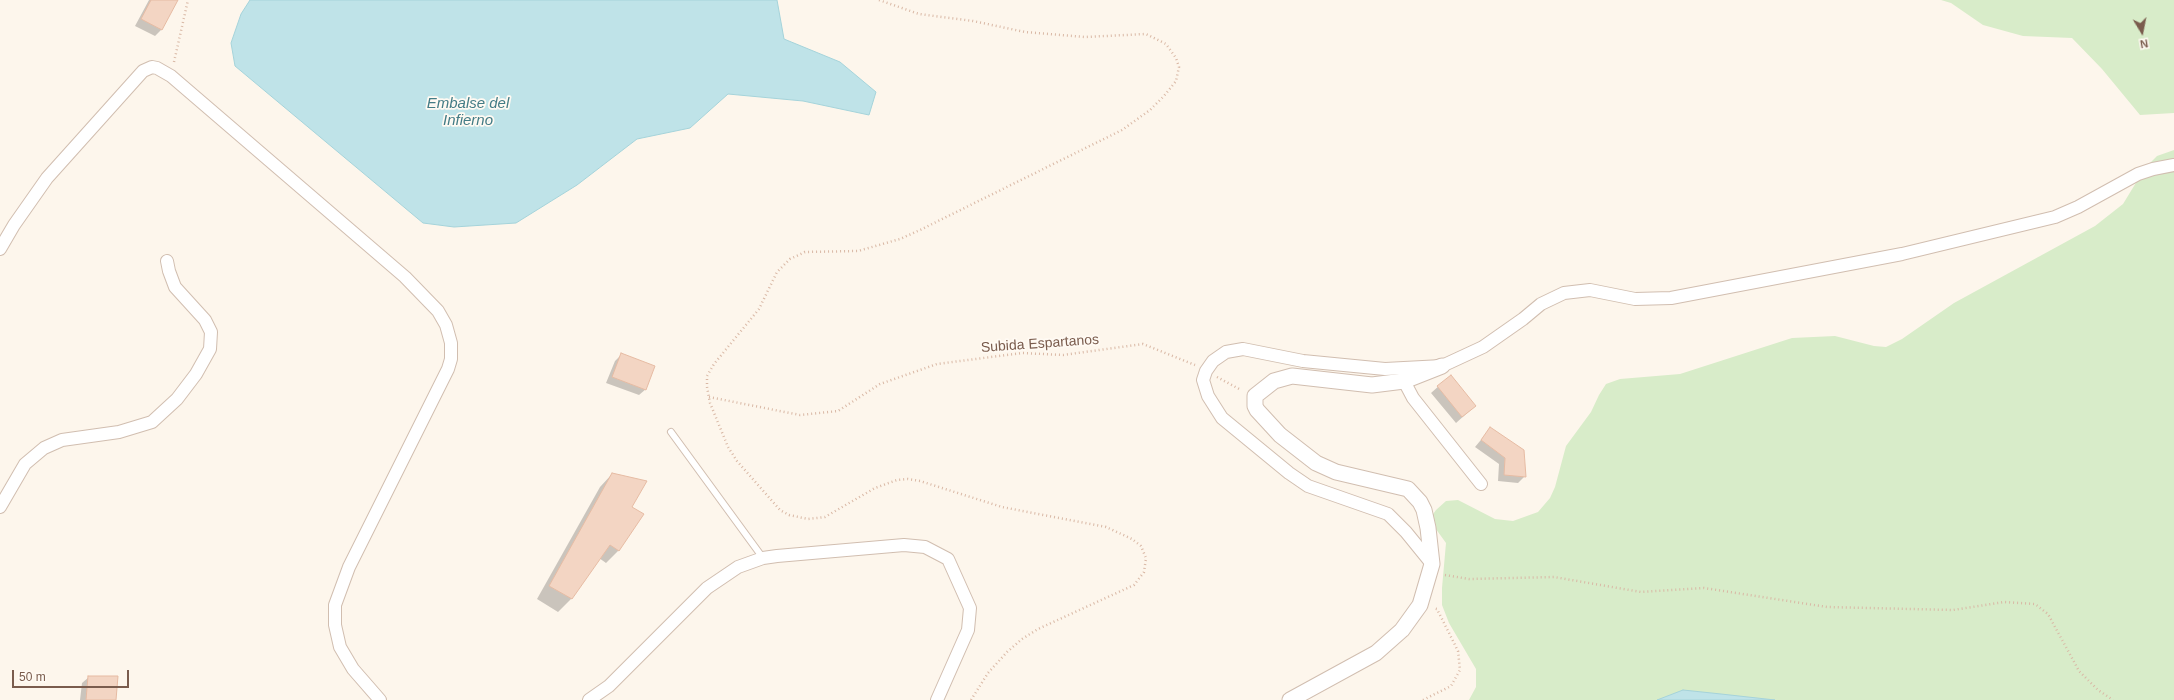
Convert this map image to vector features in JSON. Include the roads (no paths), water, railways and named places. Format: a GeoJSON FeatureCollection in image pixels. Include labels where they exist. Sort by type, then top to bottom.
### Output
{"type":"FeatureCollection","features":[{"type":"Feature","properties":{"kind":"street"},"geometry":{"type":"LineString","coordinates":[[0,250],[14,225],[47,178],[143,71],[152,67],[158,68],[171,76],[405,277],[438,311],[450,337],[452,349],[448,369],[349,567],[335,605],[337,635],[346,658],[380,700]]}},
{"type":"Feature","properties":{"kind":"street"},"geometry":{"type":"LineString","coordinates":[[1290,700],[1376,653],[1402,630],[1420,604],[1432,564],[1427,518],[1415,495],[1408,489],[1336,472],[1316,463],[1275,430],[1255,406],[1255,396],[1274,381],[1292,376],[1372,385],[1404,380],[1442,366],[1483,347],[1541,304],[1564,293],[1590,290],[1635,299],[1671,298],[1895,256],[2055,217],[2078,208],[2138,174],[2153,169],[2174,165]]}},
{"type":"Feature","properties":{"kind":"street"},"geometry":{"type":"LineString","coordinates":[[0,507],[25,464],[44,448],[62,440],[119,432],[152,422],[177,399],[196,374],[210,349],[211,332],[205,320],[175,287],[170,276],[167,261]]}},
{"type":"Feature","properties":{"kind":"street"},"geometry":{"type":"LineString","coordinates":[[1432,564],[1411,538],[1388,514],[1308,486],[1289,473],[1231,426],[1218,413],[1208,396],[1203,380],[1206,371],[1219,356],[1226,352],[1243,349],[1303,360],[1386,369],[1442,366]]}},
{"type":"Feature","properties":{"kind":"street"},"geometry":{"type":"LineString","coordinates":[[1404,380],[1412,398],[1481,484]]}},
{"type":"Feature","properties":{"kind":"street"},"geometry":{"type":"LineString","coordinates":[[588,700],[609,686],[717,580],[738,567],[763,558],[904,545],[925,547],[948,559],[968,600],[970,615],[968,630],[937,700]]}},
{"type":"Feature","properties":{"kind":"lane"},"geometry":{"type":"LineString","coordinates":[[671,432],[763,558]]}},
{"type":"Feature","properties":{"kind":"water","name":"Embalse del Infierno"},"geometry":{"type":"Polygon","coordinates":[[[250,0],[777,0],[784,39],[840,62],[876,92],[869,115],[803,101],[728,94],[690,128],[637,139],[577,185],[516,223],[454,227],[423,223],[235,66],[231,43],[241,14],[250,0]]]}},
{"type":"Feature","properties":{"kind":"water"},"geometry":{"type":"Polygon","coordinates":[[[1683,690],[1721,694],[1775,700],[1657,700],[1683,690]]]}}]}
